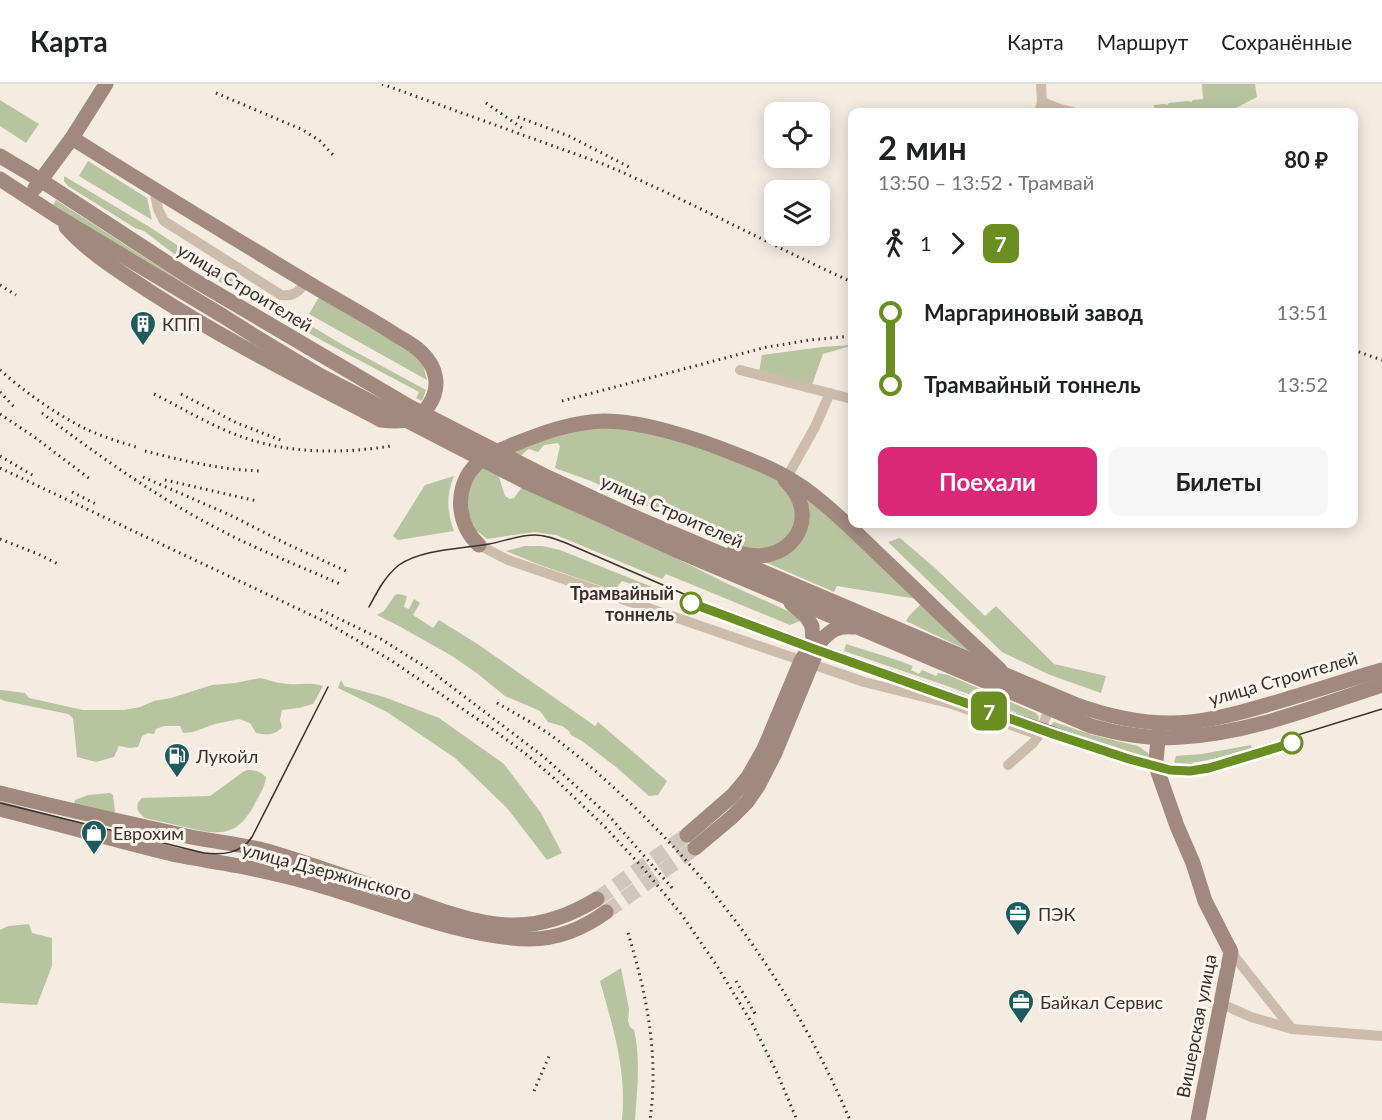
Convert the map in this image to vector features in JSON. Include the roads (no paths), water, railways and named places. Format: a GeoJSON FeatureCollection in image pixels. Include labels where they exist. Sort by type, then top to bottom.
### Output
{"type":"FeatureCollection","features":[{"type":"Feature","properties":{"kind":"main road"},"geometry":{"type":"LineString","coordinates":[[28,196],[42,181],[72,138],[106,84]]}},
{"type":"Feature","properties":{"kind":"main road"},"geometry":{"type":"LineString","coordinates":[[55,215],[78,240],[111,266],[169,304],[381,420],[411,420],[421,415],[433,399],[437,380],[421,351],[72,138]]}},
{"type":"Feature","properties":{"kind":"main road","name":"улица Строителей"},"geometry":{"type":"LineString","coordinates":[[0,156],[189,277],[315,352],[410,407],[543,475],[681,537],[1089,710],[1159,730],[1194,736],[1235,730],[1382,685]]}},
{"type":"Feature","properties":{"kind":"main road","name":"улица Строителей"},"geometry":{"type":"LineString","coordinates":[[0,179],[270,346],[342,387],[528,483],[671,548],[1049,709],[1106,730],[1132,735],[1219,718],[1382,670]]}},
{"type":"Feature","properties":{"kind":"main road"},"geometry":{"type":"LineString","coordinates":[[479,546],[466,528],[460,505],[463,485],[479,461],[556,429],[594,422],[628,423],[709,444],[787,477],[818,498],[848,525]]}},
{"type":"Feature","properties":{"kind":"main road"},"geometry":{"type":"LineString","coordinates":[[564,484],[621,501],[739,553],[761,556],[773,554],[787,546],[799,530],[802,517],[794,490],[768,468]]}},
{"type":"Feature","properties":{"kind":"main road"},"geometry":{"type":"LineString","coordinates":[[851,528],[1008,677]]}},
{"type":"Feature","properties":{"kind":"main road"},"geometry":{"type":"LineString","coordinates":[[691,842],[732,817],[747,802],[775,753],[813,642],[812,626],[806,616],[782,595]]}},
{"type":"Feature","properties":{"kind":"main road"},"geometry":{"type":"LineString","coordinates":[[806,663],[829,632],[841,627],[860,628]]}},
{"type":"Feature","properties":{"kind":"main road","name":"Вишерская улица"},"geometry":{"type":"LineString","coordinates":[[1159,730],[1156,761],[1158,772],[1177,826],[1193,862],[1204,901],[1232,952],[1198,1120]]}},
{"type":"Feature","properties":{"kind":"main road","name":"улица Дзержинского"},"geometry":{"type":"LineString","coordinates":[[0,793],[120,822],[264,850],[320,867],[428,906],[496,923],[510,925],[552,920],[602,905],[585,925],[560,935],[539,939],[495,936],[444,924],[296,879],[179,855],[0,809]]}},
{"type":"Feature","properties":{"kind":"street"},"geometry":{"type":"LineString","coordinates":[[1041,84],[1041,107]]}},
{"type":"Feature","properties":{"kind":"street"},"geometry":{"type":"LineString","coordinates":[[154,189],[158,209],[164,221],[281,295],[292,295],[306,281]]}},
{"type":"Feature","properties":{"kind":"street"},"geometry":{"type":"LineString","coordinates":[[740,370],[848,398]]}},
{"type":"Feature","properties":{"kind":"street"},"geometry":{"type":"LineString","coordinates":[[787,477],[815,427],[830,393]]}},
{"type":"Feature","properties":{"kind":"street"},"geometry":{"type":"LineString","coordinates":[[479,546],[508,560],[806,663],[864,682],[960,706],[1039,735]]}},
{"type":"Feature","properties":{"kind":"street"},"geometry":{"type":"LineString","coordinates":[[1008,765],[1030,747],[1039,735],[1049,709]]}},
{"type":"Feature","properties":{"kind":"street"},"geometry":{"type":"LineString","coordinates":[[1232,952],[1292,1029]]}},
{"type":"Feature","properties":{"kind":"street"},"geometry":{"type":"LineString","coordinates":[[1222,1004],[1251,1017],[1292,1029],[1382,1036]]}},
{"type":"Feature","properties":{"kind":"tunnel"},"geometry":{"type":"LineString","coordinates":[[597,899],[687,835]]}},
{"type":"Feature","properties":{"kind":"tunnel"},"geometry":{"type":"LineString","coordinates":[[606,912],[695,848]]}},
{"type":"Feature","properties":{"kind":"tram line"},"geometry":{"type":"LineString","coordinates":[[369,607],[390,574],[408,560],[442,550],[539,535],[566,543],[693,598],[840,652],[1124,752],[1175,765],[1201,764],[1216,760],[1382,709]]}},
{"type":"Feature","properties":{"kind":"tram line","name":"7"},"geometry":{"type":"LineString","coordinates":[[691,603],[1053,734],[1170,770],[1190,771],[1209,768],[1292,743]]}},
{"type":"Feature","properties":{"kind":"tram line"},"geometry":{"type":"LineString","coordinates":[[0,803],[204,853],[218,854],[237,850],[248,843],[252,837],[328,687]]}},
{"type":"Feature","properties":{"kind":"railway"},"geometry":{"type":"LineString","coordinates":[[382,84],[603,164],[848,280]]}},
{"type":"Feature","properties":{"kind":"railway"},"geometry":{"type":"LineString","coordinates":[[216,93],[303,130],[320,141],[335,157]]}},
{"type":"Feature","properties":{"kind":"railway"},"geometry":{"type":"LineString","coordinates":[[486,103],[522,128]]}},
{"type":"Feature","properties":{"kind":"railway"},"geometry":{"type":"LineString","coordinates":[[518,117],[569,136],[629,167]]}},
{"type":"Feature","properties":{"kind":"railway"},"geometry":{"type":"LineString","coordinates":[[0,285],[16,295]]}},
{"type":"Feature","properties":{"kind":"railway"},"geometry":{"type":"LineString","coordinates":[[562,401],[767,347],[848,336]]}},
{"type":"Feature","properties":{"kind":"railway"},"geometry":{"type":"LineString","coordinates":[[1358,352],[1382,360]]}},
{"type":"Feature","properties":{"kind":"railway"},"geometry":{"type":"LineString","coordinates":[[0,370],[65,418],[94,433],[136,447]]}},
{"type":"Feature","properties":{"kind":"railway"},"geometry":{"type":"LineString","coordinates":[[0,392],[15,408]]}},
{"type":"Feature","properties":{"kind":"railway"},"geometry":{"type":"LineString","coordinates":[[154,394],[226,431],[275,446],[313,451],[391,446]]}},
{"type":"Feature","properties":{"kind":"railway"},"geometry":{"type":"LineString","coordinates":[[181,394],[237,423],[283,441]]}},
{"type":"Feature","properties":{"kind":"railway"},"geometry":{"type":"LineString","coordinates":[[42,413],[109,462],[178,507],[240,540],[340,584]]}},
{"type":"Feature","properties":{"kind":"railway"},"geometry":{"type":"LineString","coordinates":[[0,414],[90,479]]}},
{"type":"Feature","properties":{"kind":"railway"},"geometry":{"type":"LineString","coordinates":[[145,451],[218,467],[262,471]]}},
{"type":"Feature","properties":{"kind":"railway"},"geometry":{"type":"LineString","coordinates":[[0,456],[34,476]]}},
{"type":"Feature","properties":{"kind":"railway"},"geometry":{"type":"LineString","coordinates":[[0,468],[326,622],[392,661],[526,754],[605,827],[682,915],[753,1025],[797,1120]]}},
{"type":"Feature","properties":{"kind":"railway"},"geometry":{"type":"LineString","coordinates":[[143,477],[230,515],[346,571]]}},
{"type":"Feature","properties":{"kind":"railway"},"geometry":{"type":"LineString","coordinates":[[165,480],[257,501]]}},
{"type":"Feature","properties":{"kind":"railway"},"geometry":{"type":"LineString","coordinates":[[72,492],[96,504]]}},
{"type":"Feature","properties":{"kind":"railway"},"geometry":{"type":"LineString","coordinates":[[0,539],[60,565]]}},
{"type":"Feature","properties":{"kind":"railway"},"geometry":{"type":"LineString","coordinates":[[321,610],[381,639],[427,668],[544,757],[610,817],[673,889]]}},
{"type":"Feature","properties":{"kind":"railway"},"geometry":{"type":"LineString","coordinates":[[497,703],[552,736],[591,767],[628,801],[696,872],[756,949],[782,990],[807,1032],[850,1120]]}},
{"type":"Feature","properties":{"kind":"railway"},"geometry":{"type":"LineString","coordinates":[[628,933],[641,979],[650,1026],[653,1072],[650,1120]]}},
{"type":"Feature","properties":{"kind":"railway"},"geometry":{"type":"LineString","coordinates":[[736,981],[757,1017]]}},
{"type":"Feature","properties":{"kind":"railway"},"geometry":{"type":"LineString","coordinates":[[534,1091],[550,1054]]}},
{"type":"Feature","properties":{"kind":"place","name":"КПП"},"geometry":{"type":"Point","coordinates":[143,347]}},
{"type":"Feature","properties":{"kind":"place","name":"Трамвайный тоннель"},"geometry":{"type":"Point","coordinates":[691,603]}},
{"type":"Feature","properties":{"kind":"place","name":"Лукойл"},"geometry":{"type":"Point","coordinates":[177,779]}},
{"type":"Feature","properties":{"kind":"place","name":"Еврохим"},"geometry":{"type":"Point","coordinates":[94,856]}},
{"type":"Feature","properties":{"kind":"place","name":"ПЭК"},"geometry":{"type":"Point","coordinates":[1018,937]}},
{"type":"Feature","properties":{"kind":"place","name":"Байкал Сервис"},"geometry":{"type":"Point","coordinates":[1021,1025]}}]}
